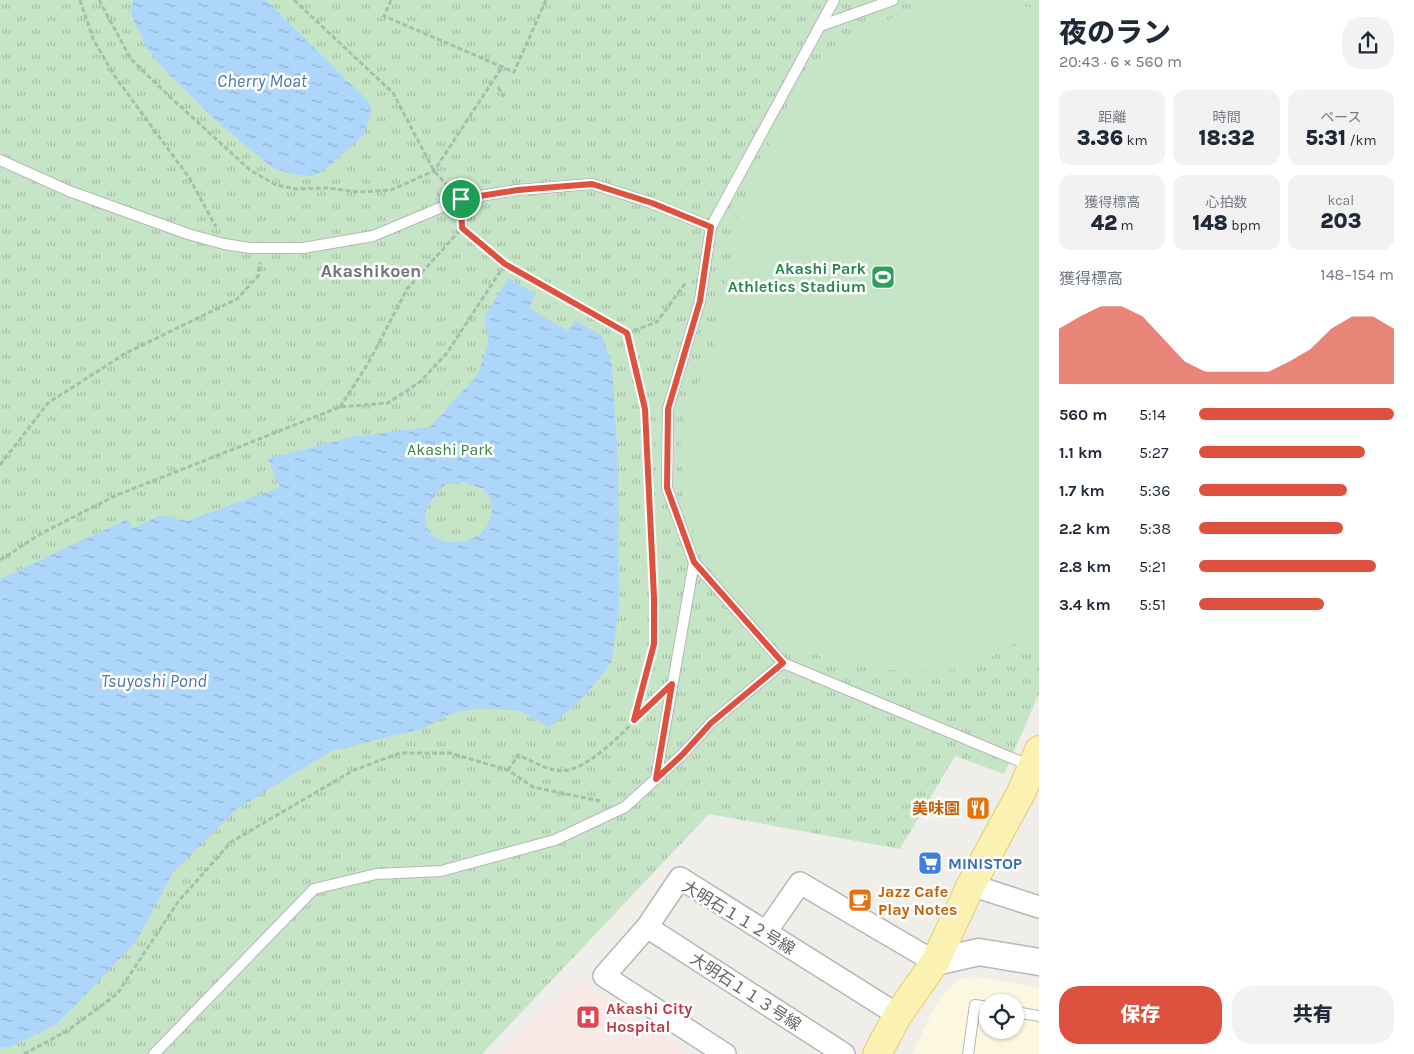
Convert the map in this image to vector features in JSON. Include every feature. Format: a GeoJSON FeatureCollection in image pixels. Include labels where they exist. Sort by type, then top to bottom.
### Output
{"type":"FeatureCollection","features":[{"type":"Feature","properties":{"kind":"main road"},"geometry":{"type":"LineString","coordinates":[[877,1054],[898,1015],[935,962],[971,885],[1022,792],[1036,758]]}},
{"type":"Feature","properties":{"kind":"street","name":"大明石１１２号線"},"geometry":{"type":"LineString","coordinates":[[725,1054],[604,976],[647,927],[680,878],[898,1015]]}},
{"type":"Feature","properties":{"kind":"street"},"geometry":{"type":"LineString","coordinates":[[766,932],[800,883],[935,962],[979,952],[1039,962]]}},
{"type":"Feature","properties":{"kind":"street"},"geometry":{"type":"LineString","coordinates":[[971,885],[1039,907]]}},
{"type":"Feature","properties":{"kind":"street","name":"大明石１１３号線"},"geometry":{"type":"LineString","coordinates":[[647,927],[844,1054]]}},
{"type":"Feature","properties":{"kind":"lane"},"geometry":{"type":"LineString","coordinates":[[834,0],[711,227],[700,301],[668,409],[667,488],[694,562],[783,663],[1036,758]]}},
{"type":"Feature","properties":{"kind":"lane"},"geometry":{"type":"LineString","coordinates":[[820,26],[893,0]]}},
{"type":"Feature","properties":{"kind":"lane"},"geometry":{"type":"LineString","coordinates":[[0,160],[69,191],[188,234],[224,244],[263,248],[303,248],[373,236],[461,199],[518,190],[592,184],[652,203],[711,227]]}},
{"type":"Feature","properties":{"kind":"lane"},"geometry":{"type":"LineString","coordinates":[[656,779],[694,562]]}},
{"type":"Feature","properties":{"kind":"lane"},"geometry":{"type":"LineString","coordinates":[[154,1054],[314,889],[376,874],[441,871],[554,840],[625,807],[682,755],[711,723],[783,663]]}},
{"type":"Feature","properties":{"kind":"lane"},"geometry":{"type":"LineString","coordinates":[[968,1054],[975,1006],[979,1007]]}},
{"type":"Feature","properties":{"kind":"lane"},"geometry":{"type":"LineString","coordinates":[[1024,1014],[1039,1016]]}},
{"type":"Feature","properties":{"kind":"path"},"geometry":{"type":"LineString","coordinates":[[80,0],[93,39],[114,75],[190,179],[224,244]]}},
{"type":"Feature","properties":{"kind":"path"},"geometry":{"type":"LineString","coordinates":[[99,0],[131,59],[250,170],[276,185],[296,189],[327,188],[359,192],[391,190],[434,171],[502,67]]}},
{"type":"Feature","properties":{"kind":"path"},"geometry":{"type":"LineString","coordinates":[[294,0],[392,93],[434,171],[461,199],[462,228],[407,289],[369,362],[340,407]]}},
{"type":"Feature","properties":{"kind":"path"},"geometry":{"type":"LineString","coordinates":[[391,0],[384,16],[514,72],[546,0]]}},
{"type":"Feature","properties":{"kind":"path"},"geometry":{"type":"LineString","coordinates":[[498,87],[504,96]]}},
{"type":"Feature","properties":{"kind":"path"},"geometry":{"type":"LineString","coordinates":[[462,228],[505,264],[627,333],[645,409],[654,598],[654,644],[634,720]]}},
{"type":"Feature","properties":{"kind":"path"},"geometry":{"type":"LineString","coordinates":[[0,465],[48,403],[126,353],[237,299],[258,276],[263,248]]}},
{"type":"Feature","properties":{"kind":"path"},"geometry":{"type":"LineString","coordinates":[[627,333],[657,322],[706,256]]}},
{"type":"Feature","properties":{"kind":"path"},"geometry":{"type":"LineString","coordinates":[[0,560],[42,533],[117,495],[340,407],[388,403],[420,382],[447,353],[505,264]]}},
{"type":"Feature","properties":{"kind":"path"},"geometry":{"type":"LineString","coordinates":[[508,770],[518,755],[555,771],[574,769],[592,759],[672,684]]}},
{"type":"Feature","properties":{"kind":"path"},"geometry":{"type":"LineString","coordinates":[[24,1054],[66,1031],[117,994],[178,902],[231,842],[354,770],[400,754],[450,753],[508,770],[533,787],[625,807]]}},
{"type":"Feature","properties":{"kind":"shaded area"},"geometry":{"type":"Polygon","coordinates":[[[974,976],[1039,988],[1039,1054],[912,1054],[936,1004],[960,980],[974,976]]]}},
{"type":"Feature","properties":{"kind":"shaded area","name":"Akashi City Hospital"},"geometry":{"type":"Polygon","coordinates":[[[578,981],[694,1054],[501,1054],[578,981]]]}},
{"type":"Feature","properties":{"kind":"green space","name":"Akashi Park"},"geometry":{"type":"Polygon","coordinates":[[[0,0],[1039,0],[1039,694],[1004,774],[955,756],[900,849],[709,814],[482,1054],[0,1054],[0,0]]]}},
{"type":"Feature","properties":{"kind":"green space","name":"Akashi Park Athletics Stadium"},"geometry":{"type":"Polygon","coordinates":[[[1004,0],[1039,10],[1039,648],[1020,641],[977,665],[946,671],[884,670],[829,661],[761,627],[730,601],[698,549],[683,497],[680,429],[714,346],[740,208],[790,99],[808,70],[833,50],[895,16],[943,2],[1004,0]]]}},
{"type":"Feature","properties":{"kind":"water","name":"Cherry Moat"},"geometry":{"type":"Polygon","coordinates":[[[133,0],[266,0],[368,101],[372,109],[364,135],[327,168],[313,176],[296,175],[273,168],[215,120],[159,64],[146,47],[131,14],[133,0]]]}},
{"type":"Feature","properties":{"kind":"water","name":"Tsuyoshi Pond"},"geometry":{"type":"Polygon","coordinates":[[[508,278],[535,294],[529,308],[568,331],[575,320],[602,336],[612,365],[618,462],[619,612],[611,663],[587,694],[549,728],[521,711],[482,708],[452,713],[422,729],[331,751],[237,809],[172,874],[136,942],[57,1024],[10,1047],[0,1047],[0,579],[127,519],[133,528],[161,515],[187,521],[280,487],[268,459],[351,437],[430,427],[478,374],[488,343],[485,316],[508,278]],[[464,482],[446,484],[432,500],[425,515],[428,529],[441,540],[450,542],[468,540],[477,536],[484,530],[490,520],[492,501],[483,489],[464,482]]]}},
{"type":"Feature","properties":{"kind":"place","name":"Akashi Park Athletics Stadium"},"geometry":{"type":"Point","coordinates":[883,277]}},
{"type":"Feature","properties":{"kind":"place","name":"美味園"},"geometry":{"type":"Point","coordinates":[978,808]}},
{"type":"Feature","properties":{"kind":"place","name":"MINISTOP"},"geometry":{"type":"Point","coordinates":[930,863]}},
{"type":"Feature","properties":{"kind":"place","name":"Jazz Cafe Play Notes"},"geometry":{"type":"Point","coordinates":[860,900]}},
{"type":"Feature","properties":{"kind":"place","name":"Akashi City Hospital"},"geometry":{"type":"Point","coordinates":[588,1017]}},
{"type":"Feature","properties":{"kind":"district","name":"Akashikoen"},"geometry":{"type":"Point","coordinates":[371,271]}},
{"type":"Feature","properties":{"kind":"route"},"geometry":{"type":"LineString","coordinates":[[592,184],[652,203],[711,227],[700,301],[668,409],[667,488],[694,562],[783,663],[711,723],[682,755],[656,779],[672,684],[634,720],[654,644],[654,598],[645,409],[627,333],[505,264],[462,228],[461,199],[518,190],[592,184]]}}]}
